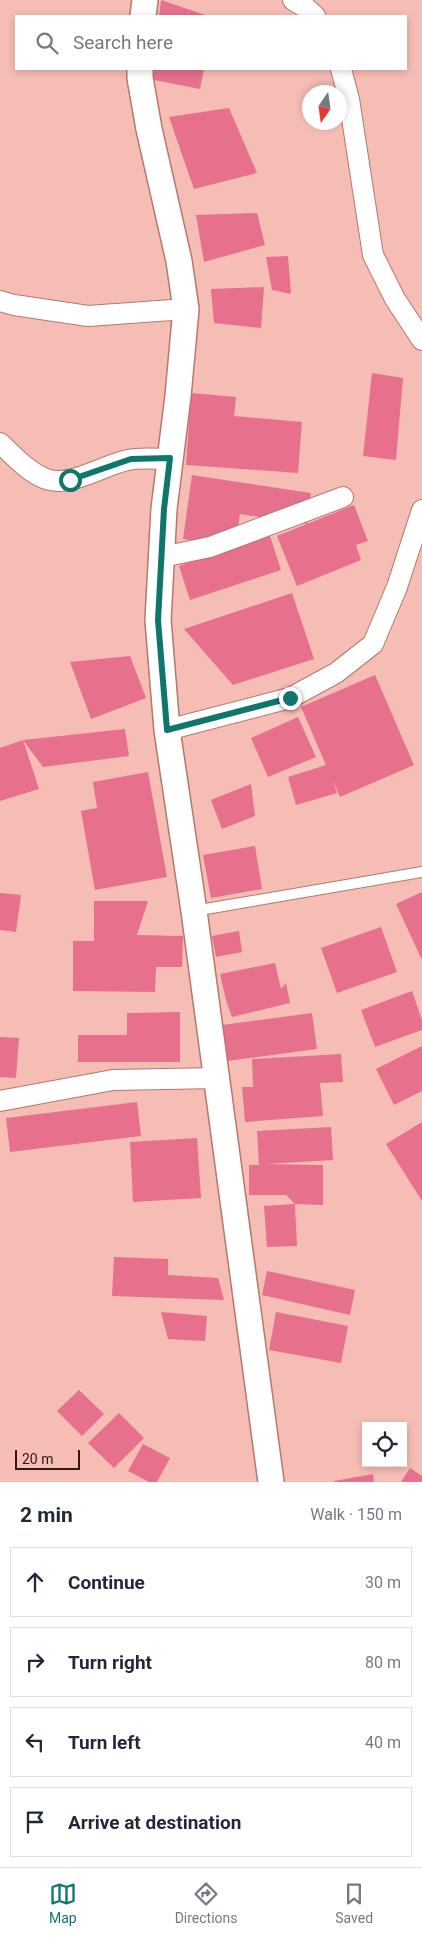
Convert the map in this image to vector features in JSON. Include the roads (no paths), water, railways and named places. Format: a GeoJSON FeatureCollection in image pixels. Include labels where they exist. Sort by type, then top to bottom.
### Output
{"type":"FeatureCollection","features":[{"type":"Feature","properties":{"kind":"street"},"geometry":{"type":"LineString","coordinates":[[143,15],[145,0]]}},
{"type":"Feature","properties":{"kind":"street"},"geometry":{"type":"LineString","coordinates":[[293,0],[314,15]]}},
{"type":"Feature","properties":{"kind":"street"},"geometry":{"type":"LineString","coordinates":[[140,70],[149,129],[179,261],[186,309],[164,509],[158,620],[167,730],[194,911],[271,1482]]}},
{"type":"Feature","properties":{"kind":"street"},"geometry":{"type":"LineString","coordinates":[[342,70],[349,98],[373,255],[395,299],[422,340]]}},
{"type":"Feature","properties":{"kind":"street"},"geometry":{"type":"LineString","coordinates":[[0,301],[14,306],[88,316],[186,309]]}},
{"type":"Feature","properties":{"kind":"street"},"geometry":{"type":"LineString","coordinates":[[0,443],[36,475],[59,482],[131,459],[170,458]]}},
{"type":"Feature","properties":{"kind":"street"},"geometry":{"type":"LineString","coordinates":[[162,557],[210,547],[343,497]]}},
{"type":"Feature","properties":{"kind":"street"},"geometry":{"type":"LineString","coordinates":[[167,730],[290,698],[336,673],[373,644],[397,587],[422,510]]}},
{"type":"Feature","properties":{"kind":"street"},"geometry":{"type":"LineString","coordinates":[[0,1101],[113,1080],[217,1078]]}},
{"type":"Feature","properties":{"kind":"lane"},"geometry":{"type":"LineString","coordinates":[[194,911],[422,872]]}}]}
